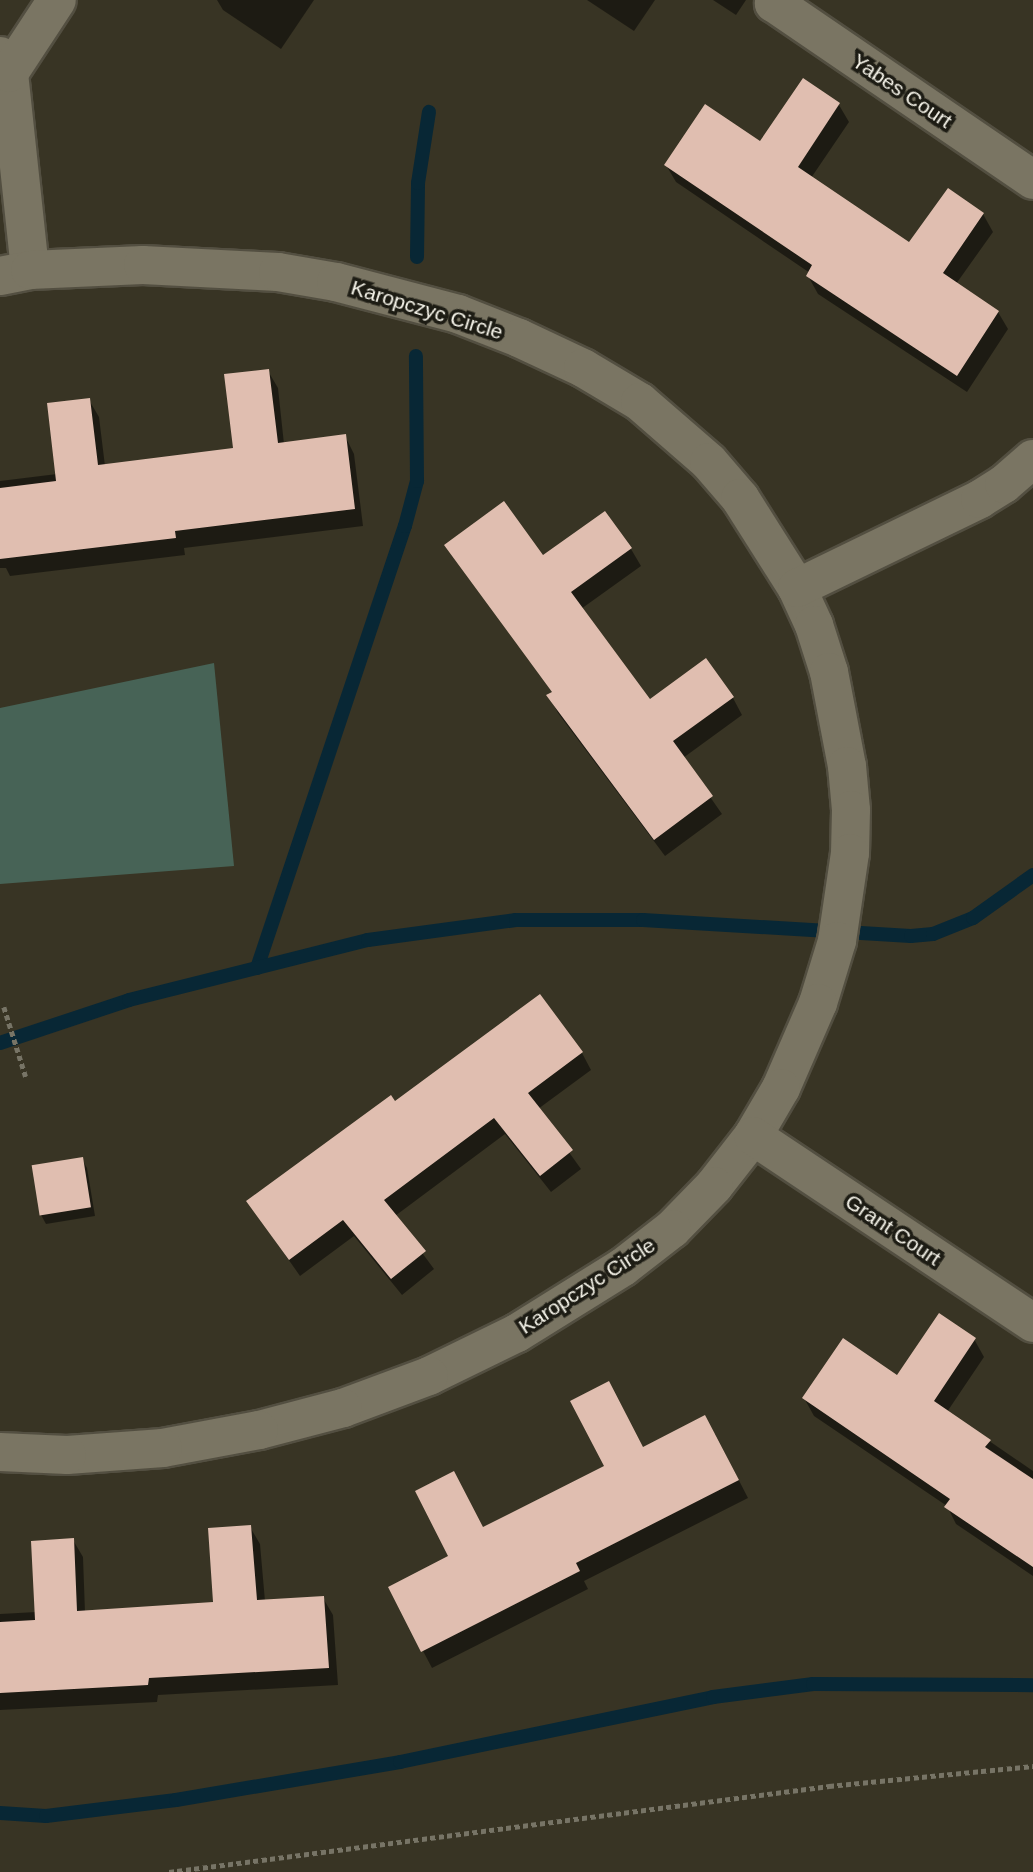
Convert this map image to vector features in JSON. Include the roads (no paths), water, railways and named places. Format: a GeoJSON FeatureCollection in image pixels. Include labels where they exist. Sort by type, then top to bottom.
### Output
{"type":"FeatureCollection","features":[{"type":"Feature","properties":{"kind":"street"},"geometry":{"type":"LineString","coordinates":[[15,273],[4,65],[57,0]]}},
{"type":"Feature","properties":{"kind":"street","name":"Yabes Court"},"geometry":{"type":"LineString","coordinates":[[776,0],[774,4],[1033,180]]}},
{"type":"Feature","properties":{"kind":"street","name":"Karopczyc Circle"},"geometry":{"type":"LineString","coordinates":[[0,1452],[67,1455],[163,1448],[259,1430],[343,1408],[429,1376],[517,1333],[623,1267],[673,1229],[714,1186],[753,1136],[801,1046],[829,971],[846,896],[851,810],[840,722],[814,625],[797,588],[740,498],[709,462],[675,429],[614,385],[519,338],[458,314],[396,297],[278,272],[143,265],[15,273]]}},
{"type":"Feature","properties":{"kind":"street"},"geometry":{"type":"LineString","coordinates":[[797,588],[979,499],[1004,484],[1033,459]]}},
{"type":"Feature","properties":{"kind":"street","name":"Grant Court"},"geometry":{"type":"LineString","coordinates":[[753,1136],[1033,1323]]}},
{"type":"Feature","properties":{"kind":"waterway"},"geometry":{"type":"LineString","coordinates":[[417,257],[418,183],[429,112]]}},
{"type":"Feature","properties":{"kind":"waterway"},"geometry":{"type":"LineString","coordinates":[[257,968],[405,526],[417,481],[416,356]]}},
{"type":"Feature","properties":{"kind":"waterway"},"geometry":{"type":"LineString","coordinates":[[0,1043],[129,1000],[368,940],[516,920],[643,920],[911,936],[933,934],[973,918],[1033,875]]}},
{"type":"Feature","properties":{"kind":"waterway"},"geometry":{"type":"LineString","coordinates":[[0,1813],[46,1816],[176,1800],[400,1762],[713,1697],[813,1684],[1033,1685]]}}]}
